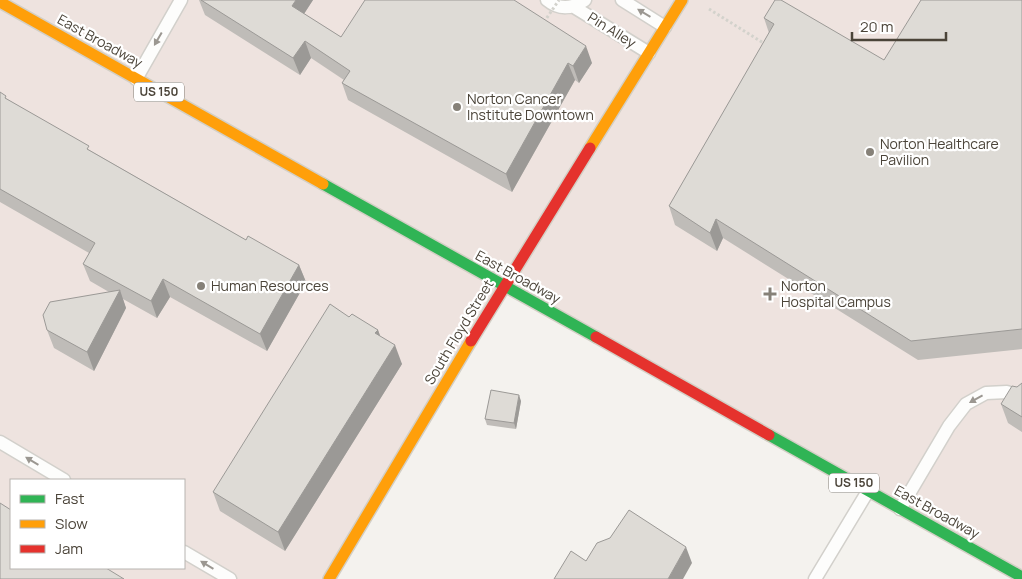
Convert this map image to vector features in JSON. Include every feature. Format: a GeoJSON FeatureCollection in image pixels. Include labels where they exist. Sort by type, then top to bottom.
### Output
{"type":"FeatureCollection","features":[{"type":"Feature","properties":{"kind":"main road","name":"South Floyd Street"},"geometry":{"type":"LineString","coordinates":[[329,579],[504,286],[682,0]]}},
{"type":"Feature","properties":{"kind":"main road","name":"East Broadway"},"geometry":{"type":"LineString","coordinates":[[0,2],[1022,578]]}},
{"type":"Feature","properties":{"kind":"lane"},"geometry":{"type":"LineString","coordinates":[[136,79],[181,0]]}},
{"type":"Feature","properties":{"kind":"lane","name":"Pin Alley"},"geometry":{"type":"LineString","coordinates":[[547,0],[563,8],[579,3],[649,53]]}},
{"type":"Feature","properties":{"kind":"lane"},"geometry":{"type":"LineString","coordinates":[[622,0],[666,27]]}},
{"type":"Feature","properties":{"kind":"lane"},"geometry":{"type":"LineString","coordinates":[[900,509],[949,426],[966,404],[986,393],[1007,392],[1022,398]]}},
{"type":"Feature","properties":{"kind":"lane"},"geometry":{"type":"LineString","coordinates":[[0,442],[62,479]]}},
{"type":"Feature","properties":{"kind":"lane"},"geometry":{"type":"LineString","coordinates":[[815,579],[868,491]]}},
{"type":"Feature","properties":{"kind":"lane"},"geometry":{"type":"LineString","coordinates":[[185,553],[230,579]]}},
{"type":"Feature","properties":{"kind":"lane"},"geometry":{"type":"LineString","coordinates":[[998,579],[1004,568]]}},
{"type":"Feature","properties":{"kind":"path"},"geometry":{"type":"LineString","coordinates":[[540,30],[559,0]]}},
{"type":"Feature","properties":{"kind":"path"},"geometry":{"type":"LineString","coordinates":[[703,5],[768,46]]}},
{"type":"Feature","properties":{"kind":"shaded area","name":"Norton Hospital Campus"},"geometry":{"type":"Polygon","coordinates":[[[0,0],[1022,0],[1022,577],[504,286],[329,579],[0,579],[0,0]]]}},
{"type":"Feature","properties":{"kind":"building","name":"Norton Cancer Institute Downtown"},"geometry":{"type":"Polygon","coordinates":[[[201,0],[296,0],[292,6],[341,37],[365,0],[514,0],[586,46],[573,66],[568,63],[506,174],[342,83],[350,71],[305,41],[293,58],[201,0]]]}},
{"type":"Feature","properties":{"kind":"building","name":"Norton Healthcare Pavilion"},"geometry":{"type":"Polygon","coordinates":[[[775,0],[781,0],[884,60],[921,0],[1022,0],[1022,329],[911,341],[716,219],[710,233],[669,206],[774,24],[764,18],[775,0]]]}},
{"type":"Feature","properties":{"kind":"building","name":"Human Resources"},"geometry":{"type":"Polygon","coordinates":[[[0,92],[6,96],[5,98],[89,146],[87,149],[246,240],[248,236],[299,265],[260,334],[163,279],[151,301],[83,264],[95,243],[0,189],[0,92]]]}},
{"type":"Feature","properties":{"kind":"building"},"geometry":{"type":"Polygon","coordinates":[[[120,290],[87,352],[47,330],[43,315],[50,302],[120,290]]]}},
{"type":"Feature","properties":{"kind":"building"},"geometry":{"type":"Polygon","coordinates":[[[330,304],[349,317],[352,314],[378,330],[375,333],[395,345],[278,532],[213,492],[330,304]]]}},
{"type":"Feature","properties":{"kind":"building"},"geometry":{"type":"Polygon","coordinates":[[[1022,383],[1022,417],[1001,404],[1012,386],[1017,387],[1022,383]]]}},
{"type":"Feature","properties":{"kind":"building"},"geometry":{"type":"Polygon","coordinates":[[[491,390],[519,395],[514,423],[485,419],[491,390]]]}},
{"type":"Feature","properties":{"kind":"building"},"geometry":{"type":"Polygon","coordinates":[[[0,503],[10,509],[10,569],[108,569],[124,579],[0,579],[0,503]]]}},
{"type":"Feature","properties":{"kind":"building"},"geometry":{"type":"Polygon","coordinates":[[[629,510],[686,547],[668,579],[554,579],[571,551],[586,561],[597,543],[610,538],[629,510]]]}},
{"type":"Feature","properties":{"kind":"traffic: fast"},"geometry":{"type":"LineString","coordinates":[[323,184],[596,337]]}},
{"type":"Feature","properties":{"kind":"traffic: fast"},"geometry":{"type":"LineString","coordinates":[[769,435],[1022,577]]}},
{"type":"Feature","properties":{"kind":"traffic: slow"},"geometry":{"type":"LineString","coordinates":[[590,148],[682,0]]}},
{"type":"Feature","properties":{"kind":"traffic: slow"},"geometry":{"type":"LineString","coordinates":[[0,2],[323,184]]}},
{"type":"Feature","properties":{"kind":"traffic: slow"},"geometry":{"type":"LineString","coordinates":[[329,579],[471,341]]}},
{"type":"Feature","properties":{"kind":"traffic: jam"},"geometry":{"type":"LineString","coordinates":[[471,341],[590,148]]}},
{"type":"Feature","properties":{"kind":"traffic: jam"},"geometry":{"type":"LineString","coordinates":[[596,337],[769,435]]}},
{"type":"Feature","properties":{"kind":"place","name":"Norton Cancer Institute Downtown"},"geometry":{"type":"Point","coordinates":[457,107]}},
{"type":"Feature","properties":{"kind":"place","name":"Norton Healthcare Pavilion"},"geometry":{"type":"Point","coordinates":[870,152]}},
{"type":"Feature","properties":{"kind":"place","name":"Human Resources"},"geometry":{"type":"Point","coordinates":[201,286]}},
{"type":"Feature","properties":{"kind":"place","name":"Norton Hospital Campus"},"geometry":{"type":"Point","coordinates":[770,294]}}]}
